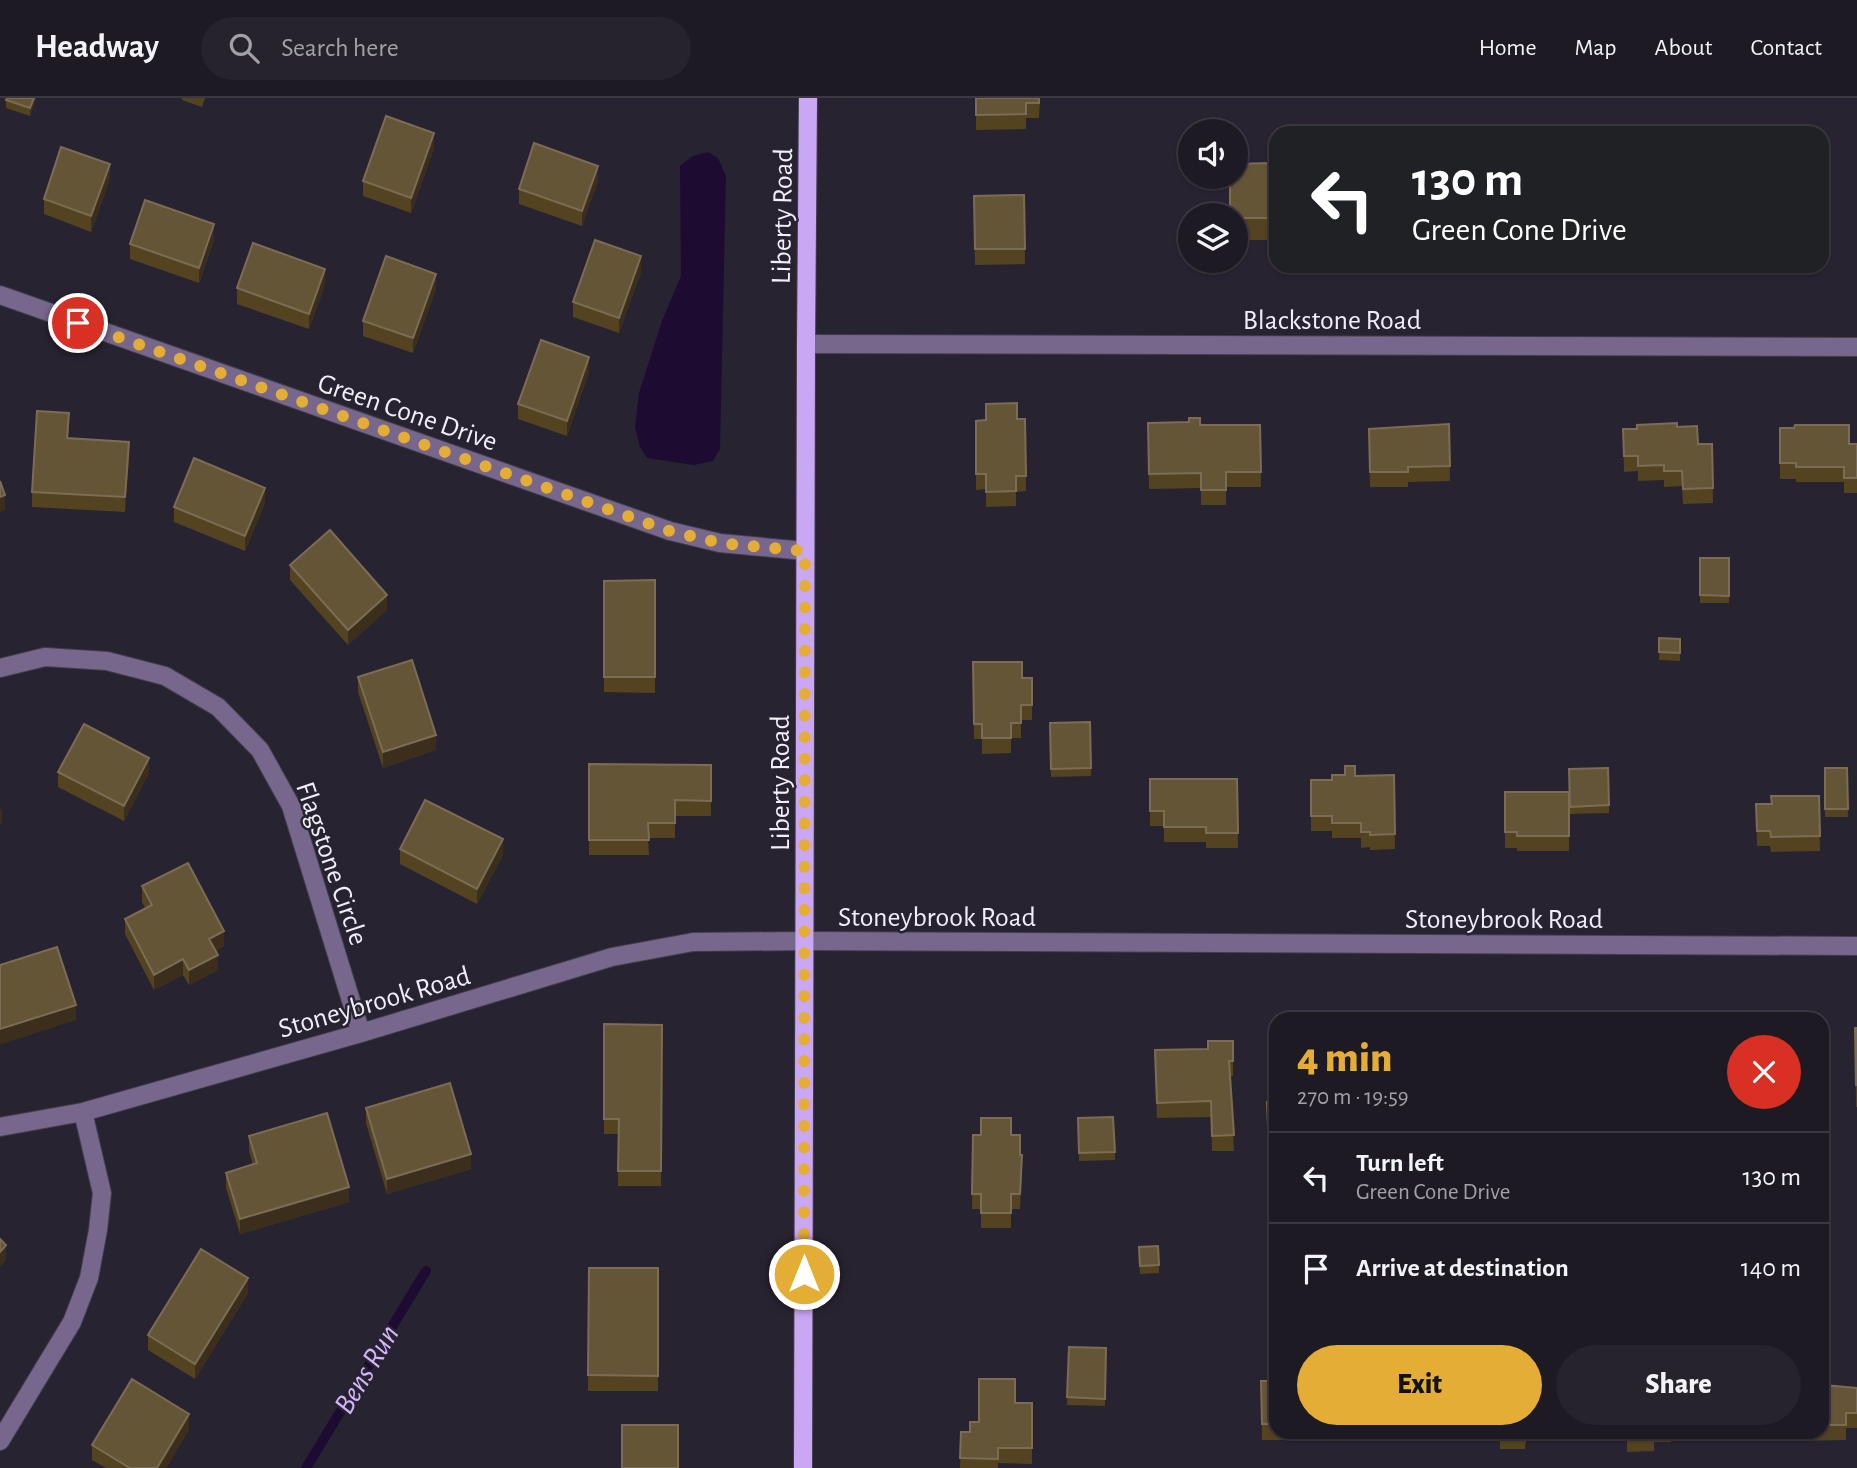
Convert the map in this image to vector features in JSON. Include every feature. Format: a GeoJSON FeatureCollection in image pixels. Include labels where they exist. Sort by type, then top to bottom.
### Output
{"type":"FeatureCollection","features":[{"type":"Feature","properties":{"kind":"main road","name":"Liberty Road"},"geometry":{"type":"LineString","coordinates":[[803,1468],[808,98]]}},
{"type":"Feature","properties":{"kind":"street","name":"Green Cone Drive"},"geometry":{"type":"LineString","coordinates":[[0,295],[670,531],[720,543],[805,551]]}},
{"type":"Feature","properties":{"kind":"street","name":"Blackstone Road"},"geometry":{"type":"LineString","coordinates":[[806,345],[1857,346]]}},
{"type":"Feature","properties":{"kind":"street","name":"Flagstone Circle"},"geometry":{"type":"LineString","coordinates":[[0,668],[45,657],[107,661],[165,676],[218,707],[260,750],[291,806],[361,1032]]}},
{"type":"Feature","properties":{"kind":"street","name":"Stoneybrook Road"},"geometry":{"type":"LineString","coordinates":[[0,1127],[83,1112],[612,957],[693,942],[1857,946]]}},
{"type":"Feature","properties":{"kind":"street"},"geometry":{"type":"LineString","coordinates":[[0,1441],[72,1322],[89,1278],[102,1193],[83,1112]]}},
{"type":"Feature","properties":{"kind":"shaded area"},"geometry":{"type":"Polygon","coordinates":[[[708,152],[718,158],[726,176],[720,449],[713,461],[694,465],[647,458],[640,447],[635,427],[639,393],[662,321],[681,276],[680,166],[693,156],[708,152]]]}},
{"type":"Feature","properties":{"kind":"building"},"geometry":{"type":"Polygon","coordinates":[[[34,98],[30,108],[6,100],[34,98]]]}},
{"type":"Feature","properties":{"kind":"building"},"geometry":{"type":"Polygon","coordinates":[[[976,98],[1039,98],[1039,103],[1026,103],[1026,114],[976,115],[976,98]]]}},
{"type":"Feature","properties":{"kind":"building"},"geometry":{"type":"Polygon","coordinates":[[[386,116],[434,133],[411,198],[363,181],[386,116]]]}},
{"type":"Feature","properties":{"kind":"building"},"geometry":{"type":"Polygon","coordinates":[[[534,143],[598,166],[582,211],[519,189],[534,143]]]}},
{"type":"Feature","properties":{"kind":"building"},"geometry":{"type":"Polygon","coordinates":[[[61,147],[110,164],[91,216],[44,199],[61,147]]]}},
{"type":"Feature","properties":{"kind":"building"},"geometry":{"type":"Polygon","coordinates":[[[1269,163],[1269,218],[1248,218],[1248,203],[1230,203],[1230,189],[1248,189],[1248,164],[1269,163]]]}},
{"type":"Feature","properties":{"kind":"building"},"geometry":{"type":"Polygon","coordinates":[[[1024,195],[1025,249],[975,249],[974,196],[1024,195]]]}},
{"type":"Feature","properties":{"kind":"building"},"geometry":{"type":"Polygon","coordinates":[[[145,200],[214,224],[199,268],[130,244],[145,200]]]}},
{"type":"Feature","properties":{"kind":"building"},"geometry":{"type":"Polygon","coordinates":[[[595,240],[641,256],[619,318],[573,302],[595,240]]]}},
{"type":"Feature","properties":{"kind":"building"},"geometry":{"type":"Polygon","coordinates":[[[253,243],[325,269],[309,314],[237,288],[253,243]]]}},
{"type":"Feature","properties":{"kind":"building"},"geometry":{"type":"Polygon","coordinates":[[[386,256],[436,274],[413,338],[363,321],[386,256]]]}},
{"type":"Feature","properties":{"kind":"building"},"geometry":{"type":"Polygon","coordinates":[[[541,340],[589,357],[567,421],[518,404],[541,340]]]}},
{"type":"Feature","properties":{"kind":"building"},"geometry":{"type":"Polygon","coordinates":[[[1017,403],[1017,419],[1025,419],[1026,476],[1016,476],[1016,491],[986,492],[986,474],[976,474],[976,421],[986,420],[986,404],[1017,403]]]}},
{"type":"Feature","properties":{"kind":"building"},"geometry":{"type":"Polygon","coordinates":[[[37,411],[69,413],[67,438],[129,442],[125,497],[32,492],[37,411]]]}},
{"type":"Feature","properties":{"kind":"building"},"geometry":{"type":"Polygon","coordinates":[[[1189,418],[1200,418],[1200,425],[1260,425],[1261,472],[1226,472],[1226,490],[1201,490],[1201,473],[1149,474],[1148,423],[1189,422],[1189,418]]]}},
{"type":"Feature","properties":{"kind":"building"},"geometry":{"type":"Polygon","coordinates":[[[1677,423],[1677,427],[1697,426],[1698,444],[1712,444],[1713,488],[1683,489],[1682,471],[1664,471],[1664,465],[1638,466],[1638,456],[1624,456],[1623,429],[1637,429],[1637,425],[1677,423]]]}},
{"type":"Feature","properties":{"kind":"building"},"geometry":{"type":"Polygon","coordinates":[[[1449,424],[1450,466],[1408,467],[1408,472],[1370,472],[1369,429],[1449,424]]]}},
{"type":"Feature","properties":{"kind":"building"},"geometry":{"type":"Polygon","coordinates":[[[1795,425],[1849,425],[1849,444],[1857,444],[1857,478],[1844,478],[1844,467],[1796,467],[1796,463],[1780,463],[1780,428],[1794,428],[1795,425]]]}},
{"type":"Feature","properties":{"kind":"building"},"geometry":{"type":"Polygon","coordinates":[[[194,458],[265,488],[245,536],[174,507],[194,458]]]}},
{"type":"Feature","properties":{"kind":"building"},"geometry":{"type":"Polygon","coordinates":[[[0,481],[5,495],[0,497],[0,481]]]}},
{"type":"Feature","properties":{"kind":"building"},"geometry":{"type":"Polygon","coordinates":[[[330,530],[387,595],[348,630],[290,565],[330,530]]]}},
{"type":"Feature","properties":{"kind":"building"},"geometry":{"type":"Polygon","coordinates":[[[1700,558],[1729,558],[1729,596],[1700,595],[1700,558]]]}},
{"type":"Feature","properties":{"kind":"building"},"geometry":{"type":"Polygon","coordinates":[[[655,580],[655,677],[604,677],[604,581],[655,580]]]}},
{"type":"Feature","properties":{"kind":"building"},"geometry":{"type":"Polygon","coordinates":[[[1659,638],[1680,639],[1680,653],[1659,652],[1659,638]]]}},
{"type":"Feature","properties":{"kind":"building"},"geometry":{"type":"Polygon","coordinates":[[[412,660],[436,735],[383,752],[358,677],[412,660]]]}},
{"type":"Feature","properties":{"kind":"building"},"geometry":{"type":"Polygon","coordinates":[[[973,662],[1022,662],[1022,678],[1032,678],[1032,705],[1021,705],[1021,723],[1011,723],[1011,738],[982,738],[982,724],[974,724],[973,662]]]}},
{"type":"Feature","properties":{"kind":"building"},"geometry":{"type":"Polygon","coordinates":[[[1090,722],[1091,768],[1051,769],[1050,723],[1090,722]]]}},
{"type":"Feature","properties":{"kind":"building"},"geometry":{"type":"Polygon","coordinates":[[[84,724],[149,758],[124,806],[58,772],[84,724]]]}},
{"type":"Feature","properties":{"kind":"building"},"geometry":{"type":"Polygon","coordinates":[[[589,764],[711,765],[711,801],[675,800],[675,823],[648,823],[649,840],[589,840],[589,764]]]}},
{"type":"Feature","properties":{"kind":"building"},"geometry":{"type":"Polygon","coordinates":[[[1345,766],[1355,766],[1355,776],[1394,775],[1395,834],[1370,835],[1370,832],[1361,832],[1361,823],[1332,823],[1332,816],[1311,816],[1311,780],[1332,780],[1332,775],[1345,775],[1345,766]]]}},
{"type":"Feature","properties":{"kind":"building"},"geometry":{"type":"Polygon","coordinates":[[[1608,768],[1609,805],[1570,807],[1569,769],[1608,768]]]}},
{"type":"Feature","properties":{"kind":"building"},"geometry":{"type":"Polygon","coordinates":[[[1825,768],[1847,768],[1848,809],[1825,809],[1825,768]]]}},
{"type":"Feature","properties":{"kind":"building"},"geometry":{"type":"Polygon","coordinates":[[[1150,779],[1237,779],[1238,833],[1206,833],[1206,827],[1164,827],[1164,811],[1150,811],[1150,779]]]}},
{"type":"Feature","properties":{"kind":"building"},"geometry":{"type":"Polygon","coordinates":[[[1505,792],[1569,792],[1569,836],[1517,836],[1517,832],[1505,832],[1505,792]]]}},
{"type":"Feature","properties":{"kind":"building"},"geometry":{"type":"Polygon","coordinates":[[[1771,796],[1819,796],[1820,836],[1771,837],[1770,831],[1757,831],[1756,804],[1772,804],[1771,796]]]}},
{"type":"Feature","properties":{"kind":"building"},"geometry":{"type":"Polygon","coordinates":[[[425,800],[503,839],[477,889],[400,849],[425,800]]]}},
{"type":"Feature","properties":{"kind":"building"},"geometry":{"type":"Polygon","coordinates":[[[188,863],[224,931],[209,939],[218,955],[189,970],[183,959],[154,975],[125,919],[152,905],[142,886],[188,863]]]}},
{"type":"Feature","properties":{"kind":"building"},"geometry":{"type":"Polygon","coordinates":[[[57,947],[76,1005],[0,1029],[0,965],[57,947]]]}},
{"type":"Feature","properties":{"kind":"building"},"geometry":{"type":"Polygon","coordinates":[[[604,1024],[662,1025],[661,1171],[618,1171],[619,1119],[604,1119],[604,1024]]]}},
{"type":"Feature","properties":{"kind":"building"},"geometry":{"type":"Polygon","coordinates":[[[1857,1028],[1857,1085],[1856,1085],[1857,1028]]]}},
{"type":"Feature","properties":{"kind":"building"},"geometry":{"type":"Polygon","coordinates":[[[1208,1041],[1233,1041],[1233,1061],[1229,1061],[1234,1135],[1212,1136],[1211,1101],[1157,1103],[1155,1050],[1208,1049],[1208,1041]]]}},
{"type":"Feature","properties":{"kind":"building"},"geometry":{"type":"Polygon","coordinates":[[[450,1083],[471,1154],[387,1179],[366,1108],[450,1083]]]}},
{"type":"Feature","properties":{"kind":"building"},"geometry":{"type":"Polygon","coordinates":[[[1269,1102],[1269,1127],[1268,1127],[1269,1102]]]}},
{"type":"Feature","properties":{"kind":"building"},"geometry":{"type":"Polygon","coordinates":[[[327,1113],[349,1187],[240,1219],[226,1173],[257,1163],[249,1136],[327,1113]]]}},
{"type":"Feature","properties":{"kind":"building"},"geometry":{"type":"Polygon","coordinates":[[[1113,1117],[1115,1152],[1079,1153],[1078,1118],[1113,1117]]]}},
{"type":"Feature","properties":{"kind":"building"},"geometry":{"type":"Polygon","coordinates":[[[981,1118],[1011,1118],[1011,1135],[1020,1135],[1020,1194],[1011,1194],[1011,1213],[981,1213],[981,1194],[972,1194],[973,1135],[981,1135],[981,1118]]]}},
{"type":"Feature","properties":{"kind":"building"},"geometry":{"type":"Polygon","coordinates":[[[0,1239],[6,1245],[0,1252],[0,1239]]]}},
{"type":"Feature","properties":{"kind":"building"},"geometry":{"type":"Polygon","coordinates":[[[1158,1246],[1159,1265],[1140,1266],[1139,1247],[1158,1246]]]}},
{"type":"Feature","properties":{"kind":"building"},"geometry":{"type":"Polygon","coordinates":[[[201,1249],[248,1278],[195,1364],[148,1335],[201,1249]]]}},
{"type":"Feature","properties":{"kind":"building"},"geometry":{"type":"Polygon","coordinates":[[[589,1268],[658,1268],[658,1376],[588,1375],[589,1268]]]}},
{"type":"Feature","properties":{"kind":"building"},"geometry":{"type":"Polygon","coordinates":[[[1069,1347],[1106,1348],[1105,1399],[1067,1397],[1069,1347]]]}},
{"type":"Feature","properties":{"kind":"building"},"geometry":{"type":"Polygon","coordinates":[[[132,1379],[189,1414],[157,1468],[130,1468],[92,1445],[132,1379]]]}},
{"type":"Feature","properties":{"kind":"building"},"geometry":{"type":"Polygon","coordinates":[[[979,1379],[1015,1379],[1015,1403],[1032,1403],[1032,1448],[998,1448],[998,1459],[960,1458],[961,1432],[970,1432],[970,1422],[979,1422],[979,1379]]]}},
{"type":"Feature","properties":{"kind":"building"},"geometry":{"type":"Polygon","coordinates":[[[1261,1381],[1269,1381],[1269,1424],[1262,1424],[1261,1381]]]}},
{"type":"Feature","properties":{"kind":"building"},"geometry":{"type":"Polygon","coordinates":[[[1829,1385],[1857,1388],[1857,1413],[1846,1413],[1846,1425],[1829,1425],[1829,1385]]]}},
{"type":"Feature","properties":{"kind":"building"},"geometry":{"type":"Polygon","coordinates":[[[622,1425],[678,1425],[678,1468],[622,1468],[622,1425]]]}},
{"type":"Feature","properties":{"kind":"waterway","name":"Bens Run"},"geometry":{"type":"LineString","coordinates":[[306,1468],[426,1271]]}},
{"type":"Feature","properties":{"kind":"route"},"geometry":{"type":"LineString","coordinates":[[78,323],[670,531],[720,543],[805,551],[804,1274]]}}]}
